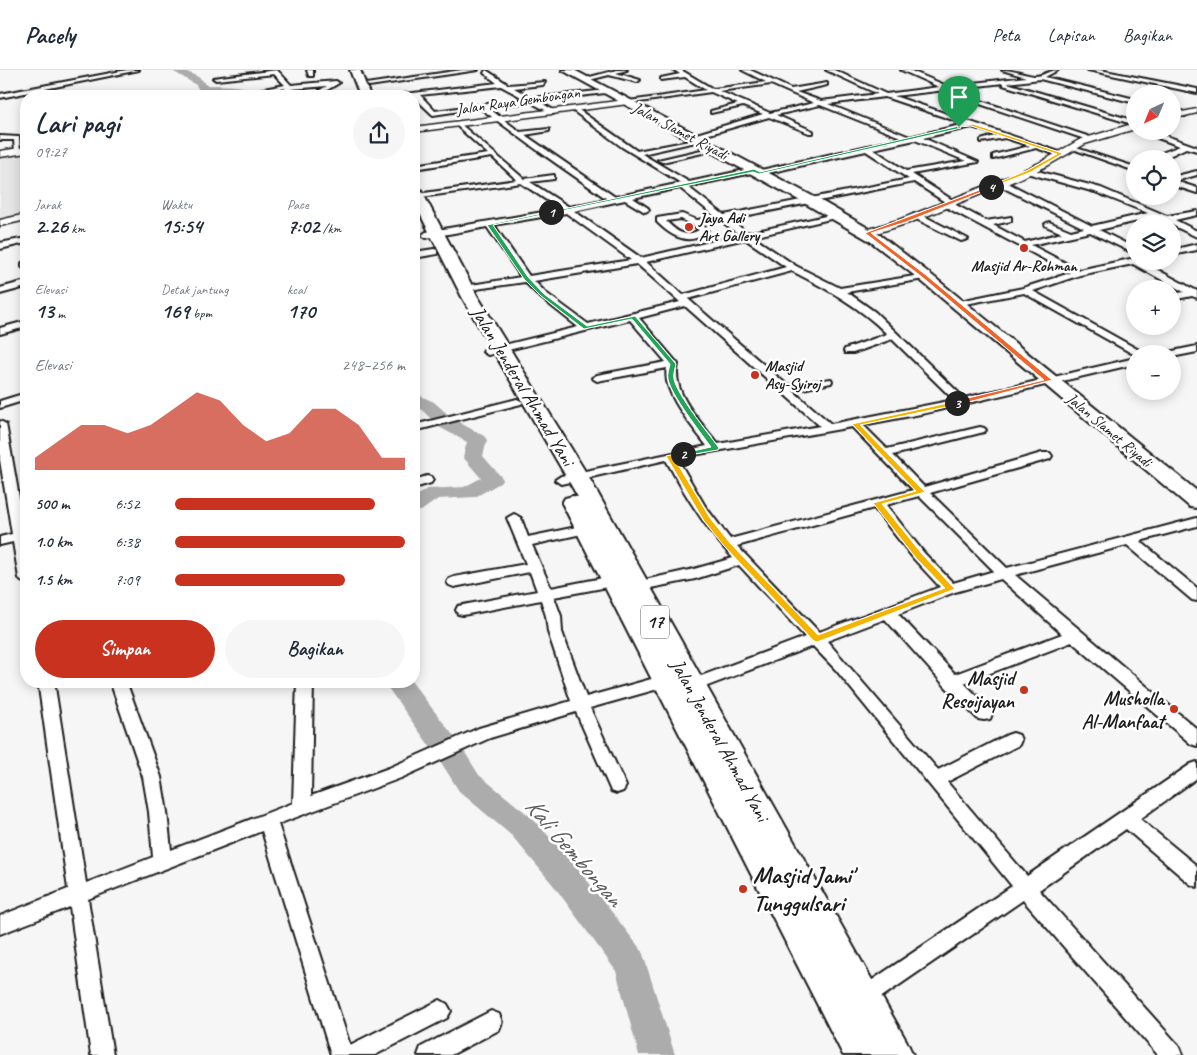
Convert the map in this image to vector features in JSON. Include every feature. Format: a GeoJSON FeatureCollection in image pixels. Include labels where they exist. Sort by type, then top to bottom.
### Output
{"type":"FeatureCollection","features":[{"type":"Feature","properties":{"kind":"highway"},"geometry":{"type":"LineString","coordinates":[[355,70],[363,90]]}},
{"type":"Feature","properties":{"kind":"highway"},"geometry":{"type":"LineString","coordinates":[[364,70],[372,90]]}},
{"type":"Feature","properties":{"kind":"highway","name":"Jalan Jenderal Ahmad Yani"},"geometry":{"type":"LineString","coordinates":[[423,225],[465,289],[518,402],[569,478],[586,529],[690,686],[786,886],[863,1055]]}},
{"type":"Feature","properties":{"kind":"highway","name":"Jalan Jenderal Ahmad Yani"},"geometry":{"type":"LineString","coordinates":[[423,225],[569,478],[624,584],[666,681],[786,886],[862,998],[894,1055]]}},
{"type":"Feature","properties":{"kind":"main road","name":"Jalan Slamet Riyadi"},"geometry":{"type":"LineString","coordinates":[[567,70],[867,233],[924,276],[1049,380],[1194,496]]}},
{"type":"Feature","properties":{"kind":"street"},"geometry":{"type":"LineString","coordinates":[[31,90],[136,70]]}},
{"type":"Feature","properties":{"kind":"street"},"geometry":{"type":"LineString","coordinates":[[228,72],[247,70]]}},
{"type":"Feature","properties":{"kind":"street"},"geometry":{"type":"LineString","coordinates":[[369,84],[475,70]]}},
{"type":"Feature","properties":{"kind":"street"},"geometry":{"type":"LineString","coordinates":[[585,80],[624,70]]}},
{"type":"Feature","properties":{"kind":"street"},"geometry":{"type":"LineString","coordinates":[[678,70],[712,90],[811,132]]}},
{"type":"Feature","properties":{"kind":"street"},"geometry":{"type":"LineString","coordinates":[[745,70],[790,91],[974,163],[905,173]]}},
{"type":"Feature","properties":{"kind":"street"},"geometry":{"type":"LineString","coordinates":[[830,70],[884,95],[1034,147],[1060,154]]}},
{"type":"Feature","properties":{"kind":"street"},"geometry":{"type":"LineString","coordinates":[[907,70],[999,109],[1091,139]]}},
{"type":"Feature","properties":{"kind":"street"},"geometry":{"type":"LineString","coordinates":[[1005,70],[1126,98]]}},
{"type":"Feature","properties":{"kind":"street"},"geometry":{"type":"LineString","coordinates":[[639,155],[771,114],[822,103],[1037,77],[1055,70]]}},
{"type":"Feature","properties":{"kind":"street"},"geometry":{"type":"LineString","coordinates":[[1091,70],[1197,91]]}},
{"type":"Feature","properties":{"kind":"street"},"geometry":{"type":"LineString","coordinates":[[1119,76],[1134,70]]}},
{"type":"Feature","properties":{"kind":"street"},"geometry":{"type":"LineString","coordinates":[[216,78],[277,71],[289,87]]}},
{"type":"Feature","properties":{"kind":"street"},"geometry":{"type":"LineString","coordinates":[[483,71],[493,71]]}},
{"type":"Feature","properties":{"kind":"street"},"geometry":{"type":"LineString","coordinates":[[483,71],[502,84],[553,112]]}},
{"type":"Feature","properties":{"kind":"street"},"geometry":{"type":"LineString","coordinates":[[610,73],[637,80]]}},
{"type":"Feature","properties":{"kind":"street"},"geometry":{"type":"LineString","coordinates":[[1094,80],[1109,73]]}},
{"type":"Feature","properties":{"kind":"street"},"geometry":{"type":"LineString","coordinates":[[662,80],[687,75]]}},
{"type":"Feature","properties":{"kind":"street"},"geometry":{"type":"LineString","coordinates":[[1158,83],[1170,78]]}},
{"type":"Feature","properties":{"kind":"street"},"geometry":{"type":"LineString","coordinates":[[273,80],[282,79]]}},
{"type":"Feature","properties":{"kind":"street"},"geometry":{"type":"LineString","coordinates":[[509,87],[543,82]]}},
{"type":"Feature","properties":{"kind":"street"},"geometry":{"type":"LineString","coordinates":[[625,102],[770,82]]}},
{"type":"Feature","properties":{"kind":"street"},"geometry":{"type":"LineString","coordinates":[[1000,82],[1126,124]]}},
{"type":"Feature","properties":{"kind":"street"},"geometry":{"type":"LineString","coordinates":[[261,90],[336,83],[324,90]]}},
{"type":"Feature","properties":{"kind":"street"},"geometry":{"type":"LineString","coordinates":[[420,93],[502,84]]}},
{"type":"Feature","properties":{"kind":"street"},"geometry":{"type":"LineString","coordinates":[[790,91],[825,84]]}},
{"type":"Feature","properties":{"kind":"street"},"geometry":{"type":"LineString","coordinates":[[500,93],[516,91]]}},
{"type":"Feature","properties":{"kind":"street"},"geometry":{"type":"LineString","coordinates":[[554,91],[561,95]]}},
{"type":"Feature","properties":{"kind":"street"},"geometry":{"type":"LineString","coordinates":[[433,113],[561,95],[604,91]]}},
{"type":"Feature","properties":{"kind":"street"},"geometry":{"type":"LineString","coordinates":[[0,96],[20,92]]}},
{"type":"Feature","properties":{"kind":"street"},"geometry":{"type":"LineString","coordinates":[[420,99],[444,126]]}},
{"type":"Feature","properties":{"kind":"street","name":"Jalan Raya Gembongan"},"geometry":{"type":"LineString","coordinates":[[420,129],[625,102]]}},
{"type":"Feature","properties":{"kind":"street"},"geometry":{"type":"LineString","coordinates":[[713,112],[744,102]]}},
{"type":"Feature","properties":{"kind":"street"},"geometry":{"type":"LineString","coordinates":[[481,106],[614,200]]}},
{"type":"Feature","properties":{"kind":"street"},"geometry":{"type":"LineString","coordinates":[[574,109],[685,185],[746,236],[793,268],[838,292],[872,314],[962,402]]}},
{"type":"Feature","properties":{"kind":"street"},"geometry":{"type":"LineString","coordinates":[[838,119],[878,116]]}},
{"type":"Feature","properties":{"kind":"street"},"geometry":{"type":"LineString","coordinates":[[458,124],[524,182],[568,210],[639,261],[829,428]]}},
{"type":"Feature","properties":{"kind":"street"},"geometry":{"type":"LineString","coordinates":[[423,225],[490,225],[868,149],[972,125]]}},
{"type":"Feature","properties":{"kind":"street"},"geometry":{"type":"LineString","coordinates":[[867,233],[917,216],[1030,171],[1072,147],[1091,139],[1126,129]]}},
{"type":"Feature","properties":{"kind":"street"},"geometry":{"type":"LineString","coordinates":[[519,134],[547,130]]}},
{"type":"Feature","properties":{"kind":"street"},"geometry":{"type":"LineString","coordinates":[[983,141],[1003,136]]}},
{"type":"Feature","properties":{"kind":"street"},"geometry":{"type":"LineString","coordinates":[[0,138],[17,138],[20,146]]}},
{"type":"Feature","properties":{"kind":"street"},"geometry":{"type":"LineString","coordinates":[[1171,140],[1197,148]]}},
{"type":"Feature","properties":{"kind":"street"},"geometry":{"type":"LineString","coordinates":[[1176,150],[1187,145]]}},
{"type":"Feature","properties":{"kind":"street"},"geometry":{"type":"LineString","coordinates":[[996,157],[1034,147]]}},
{"type":"Feature","properties":{"kind":"street"},"geometry":{"type":"LineString","coordinates":[[1072,147],[1126,166]]}},
{"type":"Feature","properties":{"kind":"street"},"geometry":{"type":"LineString","coordinates":[[639,155],[661,154],[666,159],[714,149]]}},
{"type":"Feature","properties":{"kind":"street"},"geometry":{"type":"LineString","coordinates":[[868,149],[949,203],[1078,273]]}},
{"type":"Feature","properties":{"kind":"street"},"geometry":{"type":"LineString","coordinates":[[0,154],[20,151]]}},
{"type":"Feature","properties":{"kind":"street"},"geometry":{"type":"LineString","coordinates":[[420,166],[493,155]]}},
{"type":"Feature","properties":{"kind":"street"},"geometry":{"type":"LineString","coordinates":[[1030,171],[1090,187],[1156,214]]}},
{"type":"Feature","properties":{"kind":"street"},"geometry":{"type":"LineString","coordinates":[[1181,178],[1197,173]]}},
{"type":"Feature","properties":{"kind":"street"},"geometry":{"type":"LineString","coordinates":[[423,225],[467,193],[550,177]]}},
{"type":"Feature","properties":{"kind":"street"},"geometry":{"type":"LineString","coordinates":[[696,223],[915,180]]}},
{"type":"Feature","properties":{"kind":"street"},"geometry":{"type":"LineString","coordinates":[[1001,183],[1126,246]]}},
{"type":"Feature","properties":{"kind":"street"},"geometry":{"type":"LineString","coordinates":[[1181,185],[1197,191]]}},
{"type":"Feature","properties":{"kind":"street"},"geometry":{"type":"LineString","coordinates":[[1033,198],[1050,196]]}},
{"type":"Feature","properties":{"kind":"street"},"geometry":{"type":"LineString","coordinates":[[626,197],[646,210]]}},
{"type":"Feature","properties":{"kind":"street"},"geometry":{"type":"LineString","coordinates":[[1181,216],[1197,213]]}},
{"type":"Feature","properties":{"kind":"street"},"geometry":{"type":"LineString","coordinates":[[1025,244],[1156,214]]}},
{"type":"Feature","properties":{"kind":"street"},"geometry":{"type":"LineString","coordinates":[[465,289],[639,261],[836,215]]}},
{"type":"Feature","properties":{"kind":"street"},"geometry":{"type":"LineString","coordinates":[[1065,215],[1049,221],[1071,234]]}},
{"type":"Feature","properties":{"kind":"street"},"geometry":{"type":"LineString","coordinates":[[917,216],[964,239]]}},
{"type":"Feature","properties":{"kind":"street"},"geometry":{"type":"LineString","coordinates":[[0,223],[20,218]]}},
{"type":"Feature","properties":{"kind":"street"},"geometry":{"type":"LineString","coordinates":[[985,224],[1008,219]]}},
{"type":"Feature","properties":{"kind":"street"},"geometry":{"type":"LineString","coordinates":[[490,225],[526,278],[542,295],[586,328]]}},
{"type":"Feature","properties":{"kind":"street"},"geometry":{"type":"LineString","coordinates":[[1181,226],[1197,234]]}},
{"type":"Feature","properties":{"kind":"street"},"geometry":{"type":"LineString","coordinates":[[0,246],[20,242]]}},
{"type":"Feature","properties":{"kind":"street"},"geometry":{"type":"LineString","coordinates":[[1181,251],[1197,247]]}},
{"type":"Feature","properties":{"kind":"street"},"geometry":{"type":"LineString","coordinates":[[958,304],[1026,290],[1078,273],[1126,263]]}},
{"type":"Feature","properties":{"kind":"street"},"geometry":{"type":"LineString","coordinates":[[494,351],[633,317],[793,268]]}},
{"type":"Feature","properties":{"kind":"street"},"geometry":{"type":"LineString","coordinates":[[1151,270],[1195,294]]}},
{"type":"Feature","properties":{"kind":"street"},"geometry":{"type":"LineString","coordinates":[[838,292],[924,276]]}},
{"type":"Feature","properties":{"kind":"street"},"geometry":{"type":"LineString","coordinates":[[0,290],[20,285]]}},
{"type":"Feature","properties":{"kind":"street"},"geometry":{"type":"LineString","coordinates":[[1026,290],[1126,345]]}},
{"type":"Feature","properties":{"kind":"street"},"geometry":{"type":"LineString","coordinates":[[1181,296],[1195,294]]}},
{"type":"Feature","properties":{"kind":"street"},"geometry":{"type":"LineString","coordinates":[[633,317],[673,364]]}},
{"type":"Feature","properties":{"kind":"street"},"geometry":{"type":"LineString","coordinates":[[0,331],[20,326]]}},
{"type":"Feature","properties":{"kind":"street"},"geometry":{"type":"LineString","coordinates":[[849,351],[895,336]]}},
{"type":"Feature","properties":{"kind":"street"},"geometry":{"type":"LineString","coordinates":[[1181,352],[1197,349]]}},
{"type":"Feature","properties":{"kind":"street"},"geometry":{"type":"LineString","coordinates":[[1181,354],[1197,360]]}},
{"type":"Feature","properties":{"kind":"street"},"geometry":{"type":"LineString","coordinates":[[569,478],[670,456],[856,424],[962,402],[1126,363]]}},
{"type":"Feature","properties":{"kind":"street"},"geometry":{"type":"LineString","coordinates":[[597,378],[673,364]]}},
{"type":"Feature","properties":{"kind":"street"},"geometry":{"type":"LineString","coordinates":[[673,364],[670,377],[672,383],[690,413],[716,448]]}},
{"type":"Feature","properties":{"kind":"street"},"geometry":{"type":"LineString","coordinates":[[784,389],[827,381]]}},
{"type":"Feature","properties":{"kind":"street"},"geometry":{"type":"LineString","coordinates":[[0,405],[20,398]]}},
{"type":"Feature","properties":{"kind":"street"},"geometry":{"type":"LineString","coordinates":[[420,427],[518,402]]}},
{"type":"Feature","properties":{"kind":"street"},"geometry":{"type":"LineString","coordinates":[[0,424],[20,521]]}},
{"type":"Feature","properties":{"kind":"street"},"geometry":{"type":"LineString","coordinates":[[856,424],[921,492],[1004,573],[1197,739]]}},
{"type":"Feature","properties":{"kind":"street"},"geometry":{"type":"LineString","coordinates":[[885,453],[980,430]]}},
{"type":"Feature","properties":{"kind":"street"},"geometry":{"type":"LineString","coordinates":[[670,456],[707,520],[727,544],[817,639],[936,779],[1024,887],[1172,1055]]}},
{"type":"Feature","properties":{"kind":"street"},"geometry":{"type":"LineString","coordinates":[[727,544],[1046,456]]}},
{"type":"Feature","properties":{"kind":"street"},"geometry":{"type":"LineString","coordinates":[[420,482],[427,480]]}},
{"type":"Feature","properties":{"kind":"street"},"geometry":{"type":"LineString","coordinates":[[877,503],[919,556],[950,589]]}},
{"type":"Feature","properties":{"kind":"street"},"geometry":{"type":"LineString","coordinates":[[514,518],[545,594],[556,626],[555,632],[581,705],[617,786]]}},
{"type":"Feature","properties":{"kind":"street"},"geometry":{"type":"LineString","coordinates":[[690,686],[950,589],[1197,522]]}},
{"type":"Feature","properties":{"kind":"street"},"geometry":{"type":"LineString","coordinates":[[524,542],[586,529]]}},
{"type":"Feature","properties":{"kind":"street"},"geometry":{"type":"LineString","coordinates":[[0,541],[20,537]]}},
{"type":"Feature","properties":{"kind":"street"},"geometry":{"type":"LineString","coordinates":[[1129,539],[1197,596]]}},
{"type":"Feature","properties":{"kind":"street"},"geometry":{"type":"LineString","coordinates":[[463,610],[545,594],[695,574],[742,560]]}},
{"type":"Feature","properties":{"kind":"street"},"geometry":{"type":"LineString","coordinates":[[454,582],[534,567]]}},
{"type":"Feature","properties":{"kind":"street"},"geometry":{"type":"LineString","coordinates":[[887,612],[951,682],[984,714]]}},
{"type":"Feature","properties":{"kind":"street"},"geometry":{"type":"LineString","coordinates":[[951,682],[1074,635]]}},
{"type":"Feature","properties":{"kind":"street"},"geometry":{"type":"LineString","coordinates":[[0,925],[162,860],[426,760],[467,740],[546,714],[666,681]]}},
{"type":"Feature","properties":{"kind":"street"},"geometry":{"type":"LineString","coordinates":[[47,688],[102,1055]]}},
{"type":"Feature","properties":{"kind":"street"},"geometry":{"type":"LineString","coordinates":[[121,688],[152,776],[159,812],[162,860]]}},
{"type":"Feature","properties":{"kind":"street"},"geometry":{"type":"LineString","coordinates":[[302,807],[304,688]]}},
{"type":"Feature","properties":{"kind":"street"},"geometry":{"type":"LineString","coordinates":[[936,779],[1013,740]]}},
{"type":"Feature","properties":{"kind":"street"},"geometry":{"type":"LineString","coordinates":[[862,998],[1127,819],[1197,768]]}},
{"type":"Feature","properties":{"kind":"street"},"geometry":{"type":"LineString","coordinates":[[1127,819],[1197,878]]}},
{"type":"Feature","properties":{"kind":"street"},"geometry":{"type":"LineString","coordinates":[[268,820],[342,1055]]}},
{"type":"Feature","properties":{"kind":"street"},"geometry":{"type":"LineString","coordinates":[[352,1055],[440,1011]]}},
{"type":"Feature","properties":{"kind":"street"},"geometry":{"type":"LineString","coordinates":[[429,1055],[490,1022]]}},
{"type":"Feature","properties":{"kind":"shaded area"},"geometry":{"type":"Polygon","coordinates":[[[20,152],[20,215],[0,219],[0,155],[20,152]]]}},
{"type":"Feature","properties":{"kind":"waterway","name":"Kali Gembongan"},"geometry":{"type":"LineString","coordinates":[[176,70],[200,83],[202,88],[239,90]]}},
{"type":"Feature","properties":{"kind":"waterway","name":"Kali Gembongan"},"geometry":{"type":"LineString","coordinates":[[420,401],[428,406],[446,423],[477,440],[473,457],[493,479],[468,493],[434,493],[420,502]]}},
{"type":"Feature","properties":{"kind":"waterway","name":"Kali Gembongan"},"geometry":{"type":"LineString","coordinates":[[401,688],[449,751],[469,783],[522,827],[565,876],[630,963],[657,1055]]}},
{"type":"Feature","properties":{"kind":"place","name":"Jaya Adi Art Gallery"},"geometry":{"type":"Point","coordinates":[689,227]}},
{"type":"Feature","properties":{"kind":"place","name":"Masjid Ar-Rohman"},"geometry":{"type":"Point","coordinates":[1024,248]}},
{"type":"Feature","properties":{"kind":"place","name":"Masjid Asy-Syiroj"},"geometry":{"type":"Point","coordinates":[755,375]}},
{"type":"Feature","properties":{"kind":"place","name":"Masjid Resoijayan"},"geometry":{"type":"Point","coordinates":[1024,690]}},
{"type":"Feature","properties":{"kind":"place","name":"Musholla Al-Manfaat"},"geometry":{"type":"Point","coordinates":[1174,709]}},
{"type":"Feature","properties":{"kind":"place","name":"Masjid Jami' Tunggulsari"},"geometry":{"type":"Point","coordinates":[743,889]}},
{"type":"Feature","properties":{"kind":"route"},"geometry":{"type":"LineString","coordinates":[[972,125],[1060,154],[1030,171],[1001,183],[905,221],[867,233],[924,276],[1049,380],[962,402],[856,424],[921,492],[877,503],[919,556],[950,589],[817,639],[718,534],[707,520],[670,456],[716,448],[683,403],[672,383],[670,377],[673,364],[670,358],[633,317],[586,328],[542,295],[526,278],[490,225],[754,170],[759,173],[959,127],[972,125]]}}]}
